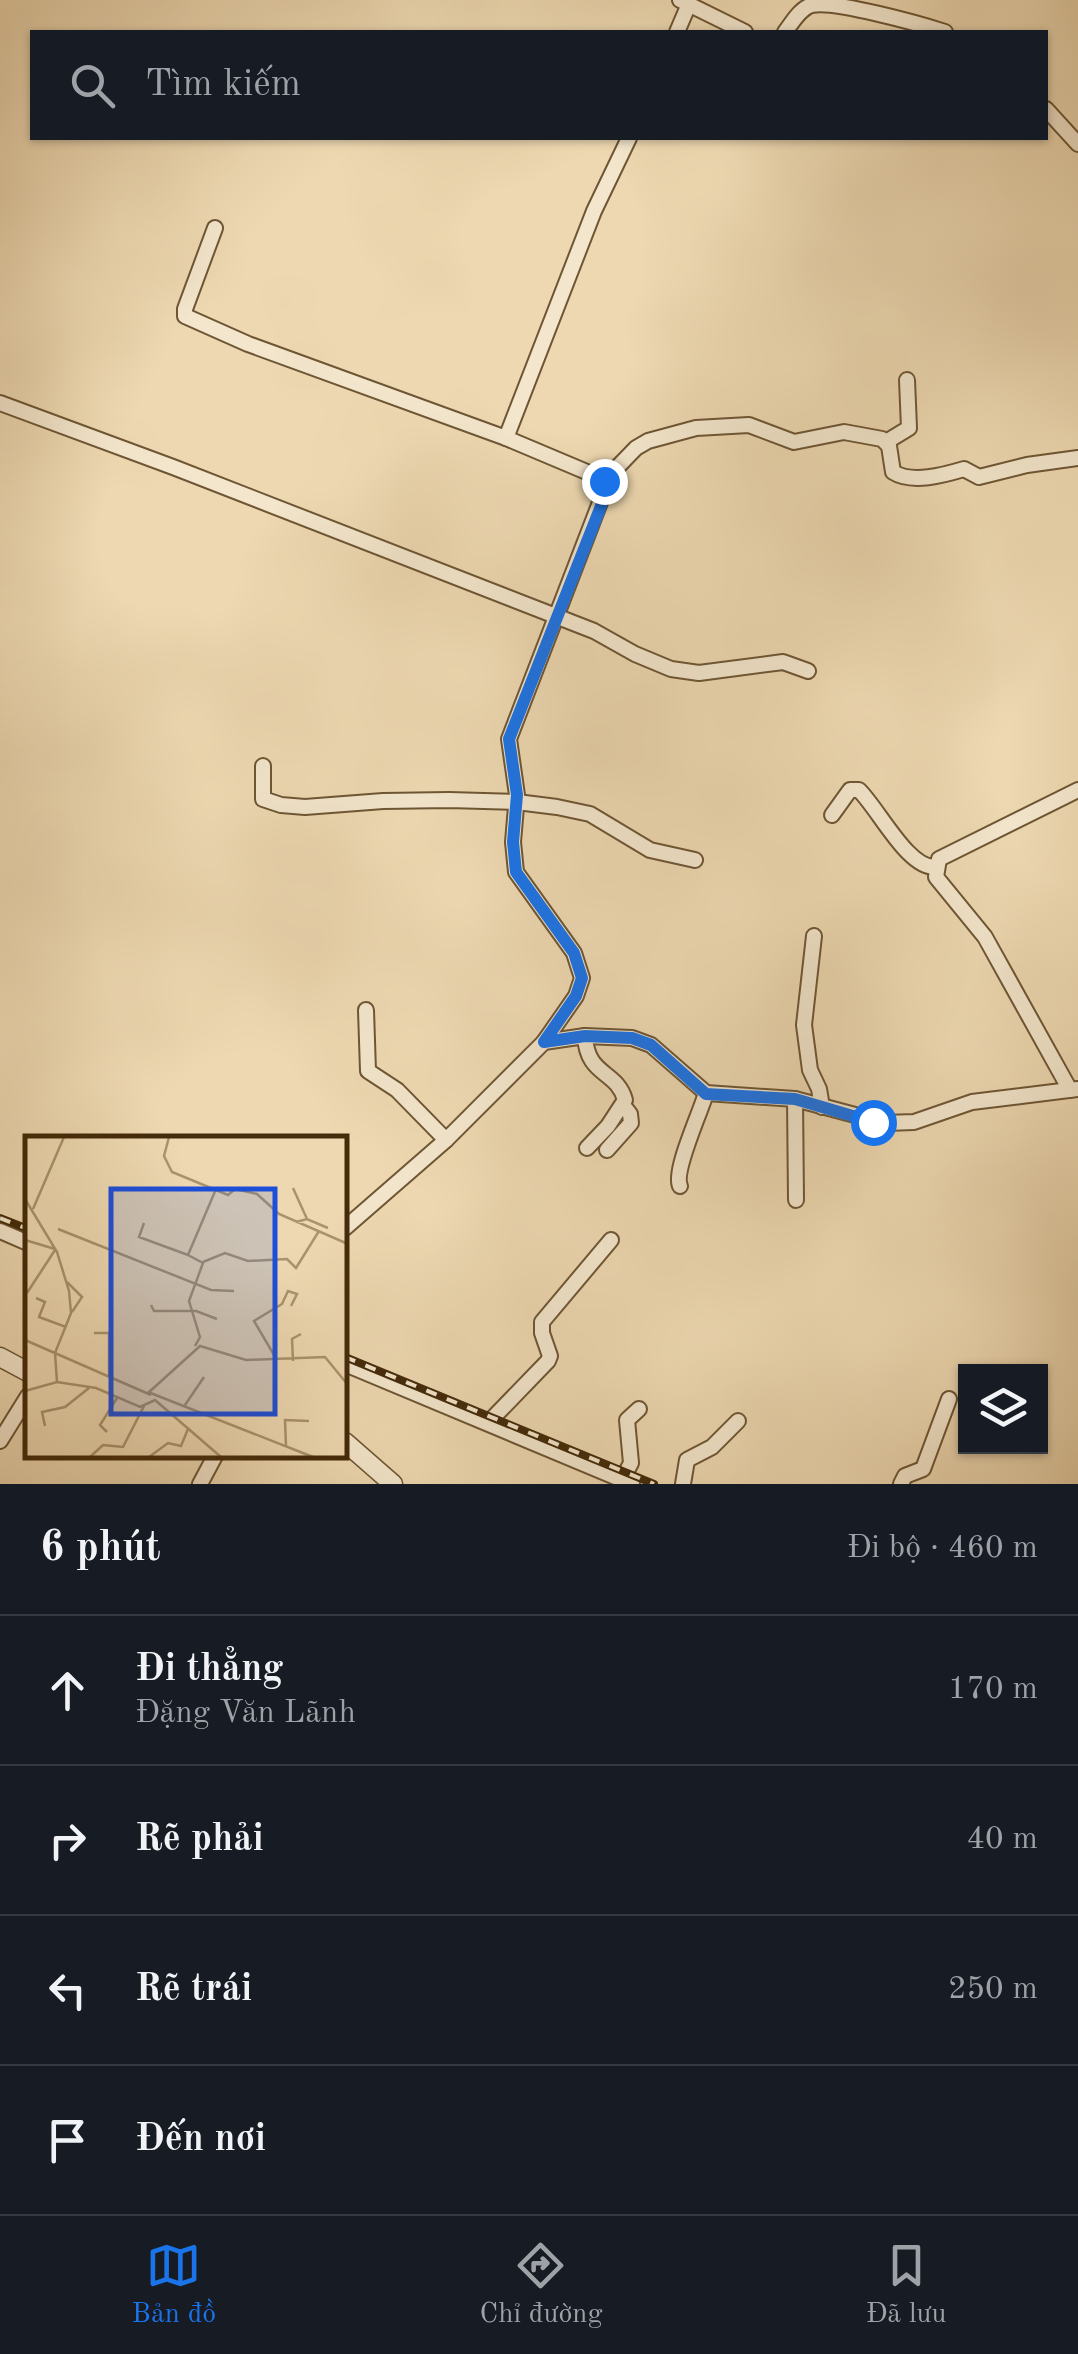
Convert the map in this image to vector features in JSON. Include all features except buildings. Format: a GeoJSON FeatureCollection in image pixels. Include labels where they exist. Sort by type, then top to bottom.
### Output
{"type":"FeatureCollection","features":[{"type":"Feature","properties":{"kind":"street"},"geometry":{"type":"LineString","coordinates":[[678,30],[685,2],[740,30]]}},
{"type":"Feature","properties":{"kind":"street"},"geometry":{"type":"LineString","coordinates":[[787,30],[808,6],[820,4],[859,5],[938,30]]}},
{"type":"Feature","properties":{"kind":"street"},"geometry":{"type":"LineString","coordinates":[[1048,111],[1078,144]]}},
{"type":"Feature","properties":{"kind":"street"},"geometry":{"type":"LineString","coordinates":[[506,438],[594,211],[629,140]]}},
{"type":"Feature","properties":{"kind":"street"},"geometry":{"type":"LineString","coordinates":[[215,228],[186,316],[248,344],[506,438],[604,481]]}},
{"type":"Feature","properties":{"kind":"street"},"geometry":{"type":"LineString","coordinates":[[348,1225],[446,1140],[544,1042],[576,996],[582,978],[574,953],[516,872],[513,842],[517,802],[510,734],[605,496],[604,481],[648,441],[696,428],[749,425],[794,442],[844,432],[886,442],[909,428],[907,380]]}},
{"type":"Feature","properties":{"kind":"street"},"geometry":{"type":"LineString","coordinates":[[0,403],[594,631],[670,669],[699,673],[783,662],[808,671]]}},
{"type":"Feature","properties":{"kind":"street"},"geometry":{"type":"LineString","coordinates":[[886,442],[893,472],[902,477],[940,476],[964,469],[978,477],[1059,458],[1078,458]]}},
{"type":"Feature","properties":{"kind":"street"},"geometry":{"type":"LineString","coordinates":[[264,766],[264,799],[281,806],[416,800],[517,802],[590,814],[650,850],[695,860]]}},
{"type":"Feature","properties":{"kind":"street"},"geometry":{"type":"LineString","coordinates":[[832,815],[850,790],[859,790],[887,822],[911,859],[924,868],[936,867]]}},
{"type":"Feature","properties":{"kind":"street"},"geometry":{"type":"LineString","coordinates":[[544,1042],[585,1036],[641,1040],[706,1094],[795,1099],[873,1122],[914,1122],[972,1102],[1074,1090],[985,937],[936,878],[936,867],[939,859],[1078,790]]}},
{"type":"Feature","properties":{"kind":"street"},"geometry":{"type":"LineString","coordinates":[[814,936],[804,1025],[810,1070],[822,1106]]}},
{"type":"Feature","properties":{"kind":"street"},"geometry":{"type":"LineString","coordinates":[[366,1010],[368,1071],[397,1090],[446,1140]]}},
{"type":"Feature","properties":{"kind":"street"},"geometry":{"type":"LineString","coordinates":[[585,1036],[590,1060],[623,1092],[623,1105],[632,1118],[607,1150]]}},
{"type":"Feature","properties":{"kind":"street"},"geometry":{"type":"LineString","coordinates":[[680,1186],[677,1170],[706,1094]]}},
{"type":"Feature","properties":{"kind":"street"},"geometry":{"type":"LineString","coordinates":[[795,1099],[796,1200]]}},
{"type":"Feature","properties":{"kind":"street"},"geometry":{"type":"LineString","coordinates":[[586,1148],[623,1105]]}},
{"type":"Feature","properties":{"kind":"street"},"geometry":{"type":"LineString","coordinates":[[0,1247],[14,1237]]}},
{"type":"Feature","properties":{"kind":"street"},"geometry":{"type":"LineString","coordinates":[[488,1423],[548,1361],[542,1322],[611,1240]]}},
{"type":"Feature","properties":{"kind":"street"},"geometry":{"type":"LineString","coordinates":[[0,1358],[25,1370]]}},
{"type":"Feature","properties":{"kind":"street"},"geometry":{"type":"LineString","coordinates":[[348,1365],[627,1482],[627,1420],[638,1409]]}},
{"type":"Feature","properties":{"kind":"street"},"geometry":{"type":"LineString","coordinates":[[901,1484],[906,1476],[922,1469],[949,1399]]}},
{"type":"Feature","properties":{"kind":"street"},"geometry":{"type":"LineString","coordinates":[[0,1441],[25,1401]]}},
{"type":"Feature","properties":{"kind":"street"},"geometry":{"type":"LineString","coordinates":[[683,1484],[687,1460],[712,1447],[738,1421]]}},
{"type":"Feature","properties":{"kind":"street"},"geometry":{"type":"LineString","coordinates":[[348,1445],[393,1484]]}},
{"type":"Feature","properties":{"kind":"street"},"geometry":{"type":"LineString","coordinates":[[200,1484],[213,1459]]}},
{"type":"Feature","properties":{"kind":"railway"},"geometry":{"type":"LineString","coordinates":[[0,1218],[25,1228]]}},
{"type":"Feature","properties":{"kind":"railway"},"geometry":{"type":"LineString","coordinates":[[348,1358],[654,1484]]}},
{"type":"Feature","properties":{"kind":"route"},"geometry":{"type":"LineString","coordinates":[[604,481],[605,496],[509,739],[517,795],[513,842],[516,872],[574,953],[582,978],[576,996],[544,1042],[585,1036],[641,1040],[706,1094],[795,1099],[873,1122]]}}]}
